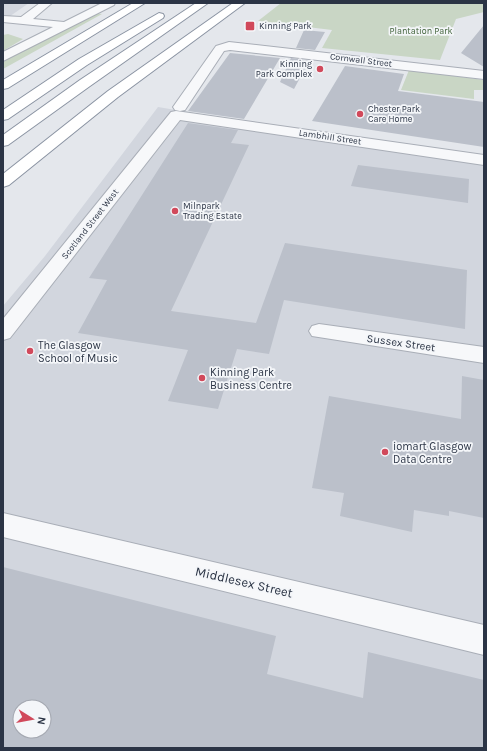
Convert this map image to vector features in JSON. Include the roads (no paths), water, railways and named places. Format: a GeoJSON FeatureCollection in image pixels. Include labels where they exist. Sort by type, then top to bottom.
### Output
{"type":"FeatureCollection","features":[{"type":"Feature","properties":{"kind":"highway"},"geometry":{"type":"LineString","coordinates":[[3,85],[140,3]]}},
{"type":"Feature","properties":{"kind":"highway"},"geometry":{"type":"LineString","coordinates":[[3,142],[119,59],[203,3]]}},
{"type":"Feature","properties":{"kind":"highway"},"geometry":{"type":"LineString","coordinates":[[119,59],[215,3]]}},
{"type":"Feature","properties":{"kind":"highway"},"geometry":{"type":"LineString","coordinates":[[3,182],[113,94],[240,3]]}},
{"type":"Feature","properties":{"kind":"highway"},"geometry":{"type":"LineString","coordinates":[[220,17],[243,3]]}},
{"type":"Feature","properties":{"kind":"highway"},"geometry":{"type":"LineString","coordinates":[[3,103],[61,65],[166,6]]}},
{"type":"Feature","properties":{"kind":"highway"},"geometry":{"type":"LineString","coordinates":[[3,116],[166,6]]}},
{"type":"Feature","properties":{"kind":"street"},"geometry":{"type":"LineString","coordinates":[[23,21],[47,3]]}},
{"type":"Feature","properties":{"kind":"street"},"geometry":{"type":"LineString","coordinates":[[3,57],[110,3]]}},
{"type":"Feature","properties":{"kind":"street"},"geometry":{"type":"LineString","coordinates":[[3,18],[64,25]]}},
{"type":"Feature","properties":{"kind":"street"},"geometry":{"type":"LineString","coordinates":[[3,32],[9,28],[49,33]]}},
{"type":"Feature","properties":{"kind":"street","name":"Cornwall Street"},"geometry":{"type":"LineString","coordinates":[[237,46],[484,75]]}},
{"type":"Feature","properties":{"kind":"street","name":"Scotland Street West"},"geometry":{"type":"LineString","coordinates":[[3,333],[178,111],[220,49],[224,47],[237,46]]}},
{"type":"Feature","properties":{"kind":"street","name":"Lambhill Street"},"geometry":{"type":"LineString","coordinates":[[178,111],[484,160]]}},
{"type":"Feature","properties":{"kind":"street","name":"Sussex Street"},"geometry":{"type":"LineString","coordinates":[[318,331],[484,355]]}},
{"type":"Feature","properties":{"kind":"street","name":"Middlesex Street"},"geometry":{"type":"LineString","coordinates":[[3,525],[484,640]]}},
{"type":"Feature","properties":{"kind":"place","name":"Kinning Park"},"geometry":{"type":"Point","coordinates":[250,26]}},
{"type":"Feature","properties":{"kind":"place","name":"Kinning Park Complex"},"geometry":{"type":"Point","coordinates":[320,69]}},
{"type":"Feature","properties":{"kind":"place","name":"Chester Park Care Home"},"geometry":{"type":"Point","coordinates":[360,114]}},
{"type":"Feature","properties":{"kind":"place","name":"Milnpark Trading Estate"},"geometry":{"type":"Point","coordinates":[175,211]}},
{"type":"Feature","properties":{"kind":"place","name":"The Glasgow School of Music"},"geometry":{"type":"Point","coordinates":[30,351]}},
{"type":"Feature","properties":{"kind":"place","name":"Kinning Park Business Centre"},"geometry":{"type":"Point","coordinates":[202,378]}},
{"type":"Feature","properties":{"kind":"place","name":"iomart Glasgow Data Centre"},"geometry":{"type":"Point","coordinates":[385,452]}},
{"type":"Feature","properties":{"kind":"park label","name":"Plantation Park"},"geometry":{"type":"Point","coordinates":[421,31]}}]}
